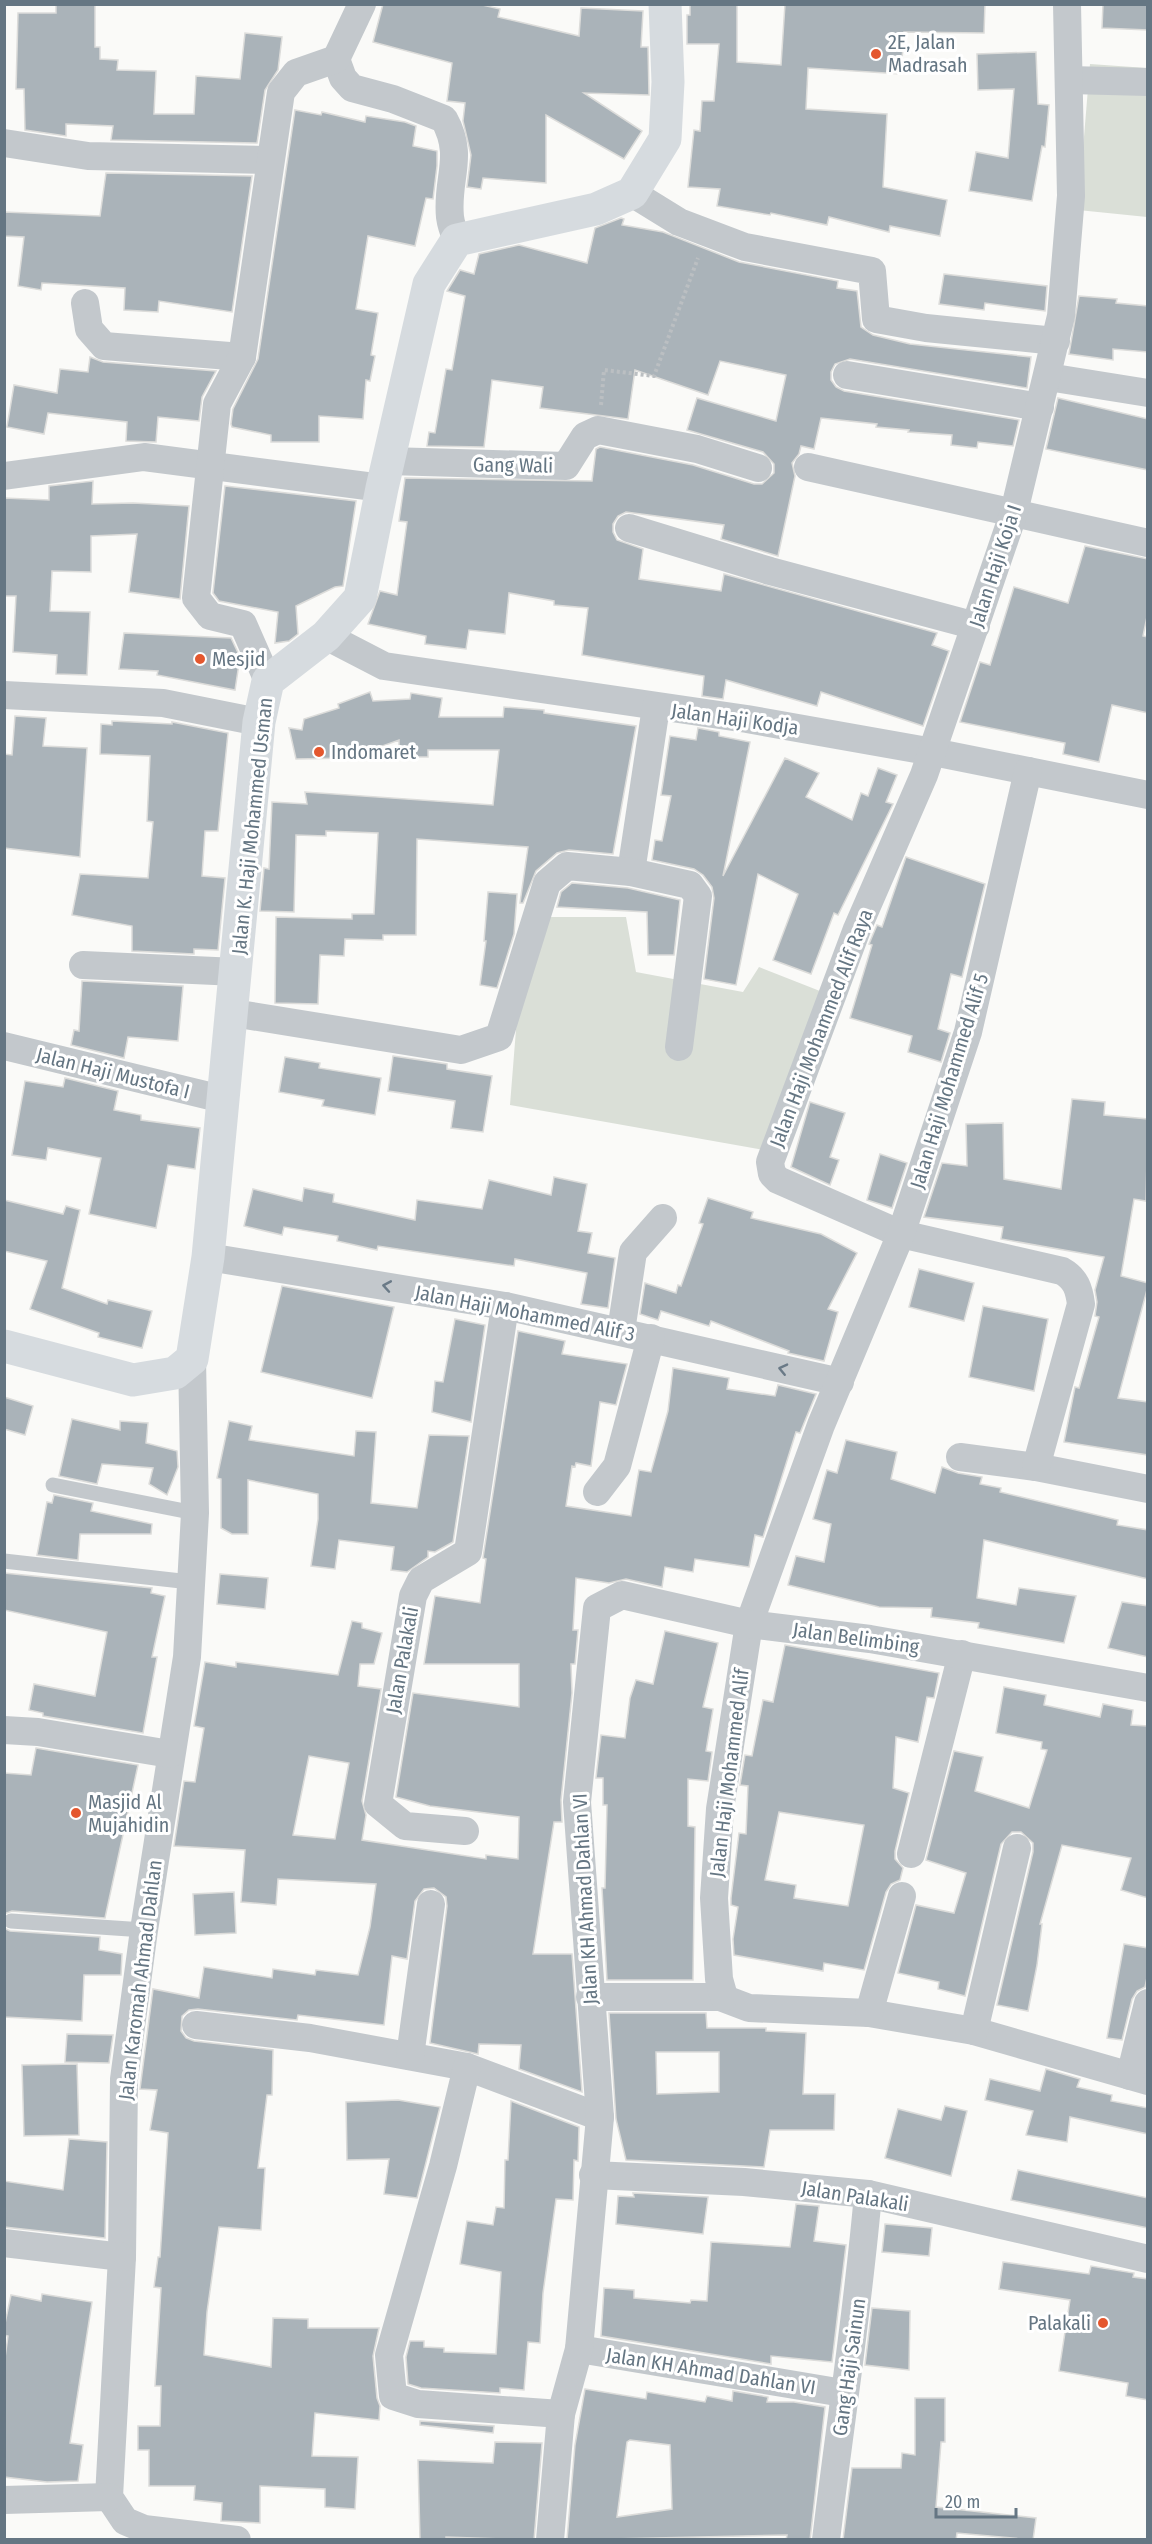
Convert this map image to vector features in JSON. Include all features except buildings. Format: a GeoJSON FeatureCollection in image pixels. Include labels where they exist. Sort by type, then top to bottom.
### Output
{"type":"FeatureCollection","features":[{"type":"Feature","properties":{"kind":"street"},"geometry":{"type":"LineString","coordinates":[[268,681],[243,624],[210,616],[196,598],[217,404],[242,357],[281,92],[296,73],[336,59],[362,4]]}},
{"type":"Feature","properties":{"kind":"street"},"geometry":{"type":"LineString","coordinates":[[336,59],[343,78],[352,88],[393,99],[444,119],[456,148],[450,193],[450,219],[457,240],[596,209],[632,193],[665,139],[668,82],[665,4]]}},
{"type":"Feature","properties":{"kind":"street","name":"Jalan Haji Koja I"},"geometry":{"type":"LineString","coordinates":[[933,752],[1014,512],[1061,316],[1071,196],[1067,4]]}},
{"type":"Feature","properties":{"kind":"street"},"geometry":{"type":"LineString","coordinates":[[1069,80],[1148,82]]}},
{"type":"Feature","properties":{"kind":"street"},"geometry":{"type":"LineString","coordinates":[[4,143],[88,156],[270,160]]}},
{"type":"Feature","properties":{"kind":"street"},"geometry":{"type":"LineString","coordinates":[[632,193],[679,222],[746,247],[872,271],[876,319],[926,328],[1056,341]]}},
{"type":"Feature","properties":{"kind":"street","name":"Jalan K. Haji Mohammed Usman"},"geometry":{"type":"LineString","coordinates":[[192,1359],[208,1257],[222,1099],[237,972],[259,722],[268,681],[326,636],[360,598],[385,474],[429,284],[457,240]]}},
{"type":"Feature","properties":{"kind":"street"},"geometry":{"type":"LineString","coordinates":[[85,303],[89,329],[104,346],[242,357]]}},
{"type":"Feature","properties":{"kind":"street"},"geometry":{"type":"LineString","coordinates":[[847,375],[1040,407]]}},
{"type":"Feature","properties":{"kind":"street"},"geometry":{"type":"LineString","coordinates":[[1048,377],[1148,393]]}},
{"type":"Feature","properties":{"kind":"street"},"geometry":{"type":"LineString","coordinates":[[598,430],[697,449],[758,468]]}},
{"type":"Feature","properties":{"kind":"street","name":"Gang Wali"},"geometry":{"type":"LineString","coordinates":[[385,474],[566,466],[585,436],[598,430]]}},
{"type":"Feature","properties":{"kind":"street"},"geometry":{"type":"LineString","coordinates":[[4,477],[144,457],[212,465],[385,474]]}},
{"type":"Feature","properties":{"kind":"street"},"geometry":{"type":"LineString","coordinates":[[808,467],[1148,543]]}},
{"type":"Feature","properties":{"kind":"street"},"geometry":{"type":"LineString","coordinates":[[629,528],[770,571],[976,626]]}},
{"type":"Feature","properties":{"kind":"street","name":"Jalan Haji Kodja"},"geometry":{"type":"LineString","coordinates":[[326,636],[384,666],[747,719],[933,752],[1148,795]]}},
{"type":"Feature","properties":{"kind":"street"},"geometry":{"type":"LineString","coordinates":[[4,695],[164,702],[259,722]]}},
{"type":"Feature","properties":{"kind":"street"},"geometry":{"type":"LineString","coordinates":[[631,872],[656,707]]}},
{"type":"Feature","properties":{"kind":"street","name":"Jalan Haji Mohammed Alif Raya"},"geometry":{"type":"LineString","coordinates":[[933,752],[857,929],[771,1162],[772,1174],[778,1180],[901,1234],[1062,1271],[1069,1275],[1078,1287],[1082,1304],[1036,1467]]}},
{"type":"Feature","properties":{"kind":"street","name":"Jalan Haji Mohammed Alif 5"},"geometry":{"type":"LineString","coordinates":[[840,1382],[901,1234],[968,1032],[1028,771]]}},
{"type":"Feature","properties":{"kind":"street"},"geometry":{"type":"LineString","coordinates":[[233,1013],[461,1050],[499,1037],[547,883],[567,866],[631,872],[690,885],[698,896],[679,1047]]}},
{"type":"Feature","properties":{"kind":"street"},"geometry":{"type":"LineString","coordinates":[[83,965],[237,972]]}},
{"type":"Feature","properties":{"kind":"street","name":"Jalan Haji Mustofa I"},"geometry":{"type":"LineString","coordinates":[[4,1046],[222,1099]]}},
{"type":"Feature","properties":{"kind":"street"},"geometry":{"type":"LineString","coordinates":[[621,1331],[633,1252],[663,1218]]}},
{"type":"Feature","properties":{"kind":"street","name":"Jalan Haji Mohammed Alif 3"},"geometry":{"type":"LineString","coordinates":[[208,1257],[505,1306],[840,1382]]}},
{"type":"Feature","properties":{"kind":"street","name":"Jalan Palakali"},"geometry":{"type":"LineString","coordinates":[[465,1831],[405,1826],[378,1804],[413,1596],[421,1580],[468,1552],[505,1306]]}},
{"type":"Feature","properties":{"kind":"street"},"geometry":{"type":"LineString","coordinates":[[597,1492],[617,1466],[651,1338]]}},
{"type":"Feature","properties":{"kind":"street"},"geometry":{"type":"LineString","coordinates":[[4,1346],[133,1380],[175,1373],[192,1359]]}},
{"type":"Feature","properties":{"kind":"street","name":"Jalan Karomah Ahmad Dahlan"},"geometry":{"type":"LineString","coordinates":[[109,2497],[122,2257],[124,2079],[170,1754],[187,1657],[195,1513],[192,1359]]}},
{"type":"Feature","properties":{"kind":"street","name":"Jalan Haji Mohammed Alif"},"geometry":{"type":"LineString","coordinates":[[724,1997],[719,1979],[714,1899],[718,1832],[734,1706],[749,1624],[798,1484],[840,1382]]}},
{"type":"Feature","properties":{"kind":"street"},"geometry":{"type":"LineString","coordinates":[[960,1457],[1036,1467],[1148,1489]]}},
{"type":"Feature","properties":{"kind":"street","name":"Jalan KH Ahmad Dahlan VI"},"geometry":{"type":"LineString","coordinates":[[550,2540],[561,2414],[579,2349],[600,2117],[577,1802],[597,1608],[622,1595],[749,1624]]}},
{"type":"Feature","properties":{"kind":"street","name":"Jalan Belimbing"},"geometry":{"type":"LineString","coordinates":[[749,1624],[870,1639],[1148,1688]]}},
{"type":"Feature","properties":{"kind":"street"},"geometry":{"type":"LineString","coordinates":[[911,1854],[962,1654]]}},
{"type":"Feature","properties":{"kind":"street"},"geometry":{"type":"LineString","coordinates":[[4,1730],[38,1732],[170,1754]]}},
{"type":"Feature","properties":{"kind":"street"},"geometry":{"type":"LineString","coordinates":[[974,2031],[1017,1848]]}},
{"type":"Feature","properties":{"kind":"street"},"geometry":{"type":"LineString","coordinates":[[869,2013],[902,1896]]}},
{"type":"Feature","properties":{"kind":"street"},"geometry":{"type":"LineString","coordinates":[[410,2056],[431,1904]]}},
{"type":"Feature","properties":{"kind":"street"},"geometry":{"type":"LineString","coordinates":[[590,1997],[724,1997],[749,2008],[869,2013],[974,2031],[1139,2078],[1148,2002]]}},
{"type":"Feature","properties":{"kind":"street"},"geometry":{"type":"LineString","coordinates":[[196,2025],[310,2038],[467,2067],[600,2117]]}},
{"type":"Feature","properties":{"kind":"street"},"geometry":{"type":"LineString","coordinates":[[467,2067],[443,2166],[389,2355],[393,2396],[418,2404],[561,2414]]}},
{"type":"Feature","properties":{"kind":"street","name":"Jalan Palakali"},"geometry":{"type":"LineString","coordinates":[[593,2175],[744,2182],[868,2194],[1148,2259]]}},
{"type":"Feature","properties":{"kind":"street","name":"Gang Haji Sainun"},"geometry":{"type":"LineString","coordinates":[[826,2540],[843,2393],[861,2282],[868,2194]]}},
{"type":"Feature","properties":{"kind":"street"},"geometry":{"type":"LineString","coordinates":[[4,2243],[122,2257]]}},
{"type":"Feature","properties":{"kind":"street","name":"Jalan KH Ahmad Dahlan VI"},"geometry":{"type":"LineString","coordinates":[[579,2349],[843,2393]]}},
{"type":"Feature","properties":{"kind":"street"},"geometry":{"type":"LineString","coordinates":[[4,2500],[109,2497],[125,2521],[144,2529],[237,2540]]}},
{"type":"Feature","properties":{"kind":"lane"},"geometry":{"type":"LineString","coordinates":[[53,1485],[195,1513]]}},
{"type":"Feature","properties":{"kind":"lane"},"geometry":{"type":"LineString","coordinates":[[4,1561],[190,1582]]}},
{"type":"Feature","properties":{"kind":"lane"},"geometry":{"type":"LineString","coordinates":[[11,1921],[144,1930]]}},
{"type":"Feature","properties":{"kind":"path"},"geometry":{"type":"LineString","coordinates":[[598,430],[604,370],[654,376],[707,232]]}},
{"type":"Feature","properties":{"kind":"shaded area"},"geometry":{"type":"Polygon","coordinates":[[[1090,64],[1147,68],[1147,217],[1078,210],[1090,64]]]}},
{"type":"Feature","properties":{"kind":"shaded area"},"geometry":{"type":"Polygon","coordinates":[[[525,917],[626,917],[636,972],[743,992],[759,967],[825,993],[764,1150],[510,1105],[525,917]]]}},
{"type":"Feature","properties":{"kind":"place","name":"2E, Jalan Madrasah"},"geometry":{"type":"Point","coordinates":[876,54]}},
{"type":"Feature","properties":{"kind":"place","name":"Mesjid"},"geometry":{"type":"Point","coordinates":[200,659]}},
{"type":"Feature","properties":{"kind":"place","name":"Indomaret"},"geometry":{"type":"Point","coordinates":[319,752]}},
{"type":"Feature","properties":{"kind":"place","name":"Masjid Al Mujahidin"},"geometry":{"type":"Point","coordinates":[76,1813]}},
{"type":"Feature","properties":{"kind":"place","name":"Palakali"},"geometry":{"type":"Point","coordinates":[1103,2323]}}]}
